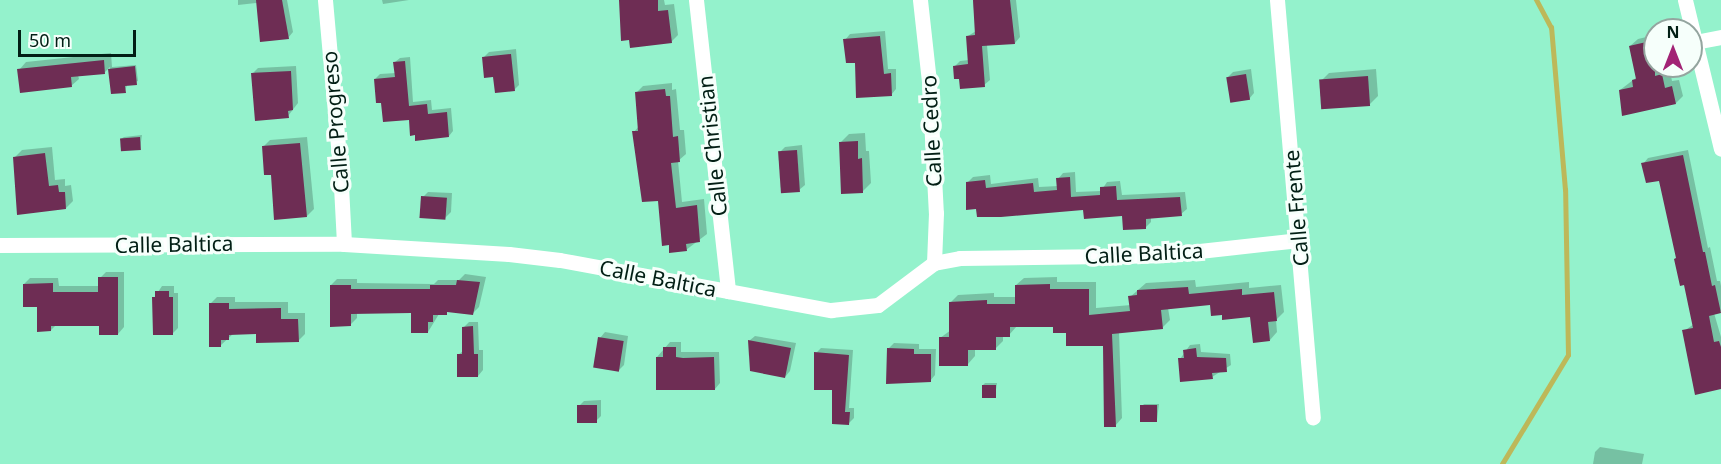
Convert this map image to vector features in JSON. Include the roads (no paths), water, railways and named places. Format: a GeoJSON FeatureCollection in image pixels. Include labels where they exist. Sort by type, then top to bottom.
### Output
{"type":"FeatureCollection","features":[{"type":"Feature","properties":{"kind":"street","name":"Calle Progreso"},"geometry":{"type":"LineString","coordinates":[[325,0],[340,167],[344,244]]}},
{"type":"Feature","properties":{"kind":"street","name":"Calle Christian"},"geometry":{"type":"LineString","coordinates":[[696,0],[728,291]]}},
{"type":"Feature","properties":{"kind":"street","name":"Calle Cedro"},"geometry":{"type":"LineString","coordinates":[[920,0],[929,81],[934,263]]}},
{"type":"Feature","properties":{"kind":"street","name":"Calle Frente"},"geometry":{"type":"LineString","coordinates":[[1278,0],[1313,417]]}},
{"type":"Feature","properties":{"kind":"street"},"geometry":{"type":"LineString","coordinates":[[1685,0],[1689,18]]}},
{"type":"Feature","properties":{"kind":"street"},"geometry":{"type":"LineString","coordinates":[[1703,40],[1721,37]]}},
{"type":"Feature","properties":{"kind":"street"},"geometry":{"type":"LineString","coordinates":[[1703,75],[1721,149]]}},
{"type":"Feature","properties":{"kind":"street","name":"Calle Baltica"},"geometry":{"type":"LineString","coordinates":[[0,245],[344,244],[549,258],[831,310],[878,305],[934,263],[979,257],[1163,255],[1299,240]]}},
{"type":"Feature","properties":{"kind":"waterway"},"geometry":{"type":"LineString","coordinates":[[1502,464],[1568,355],[1565,190],[1551,28],[1536,0]]}}]}
